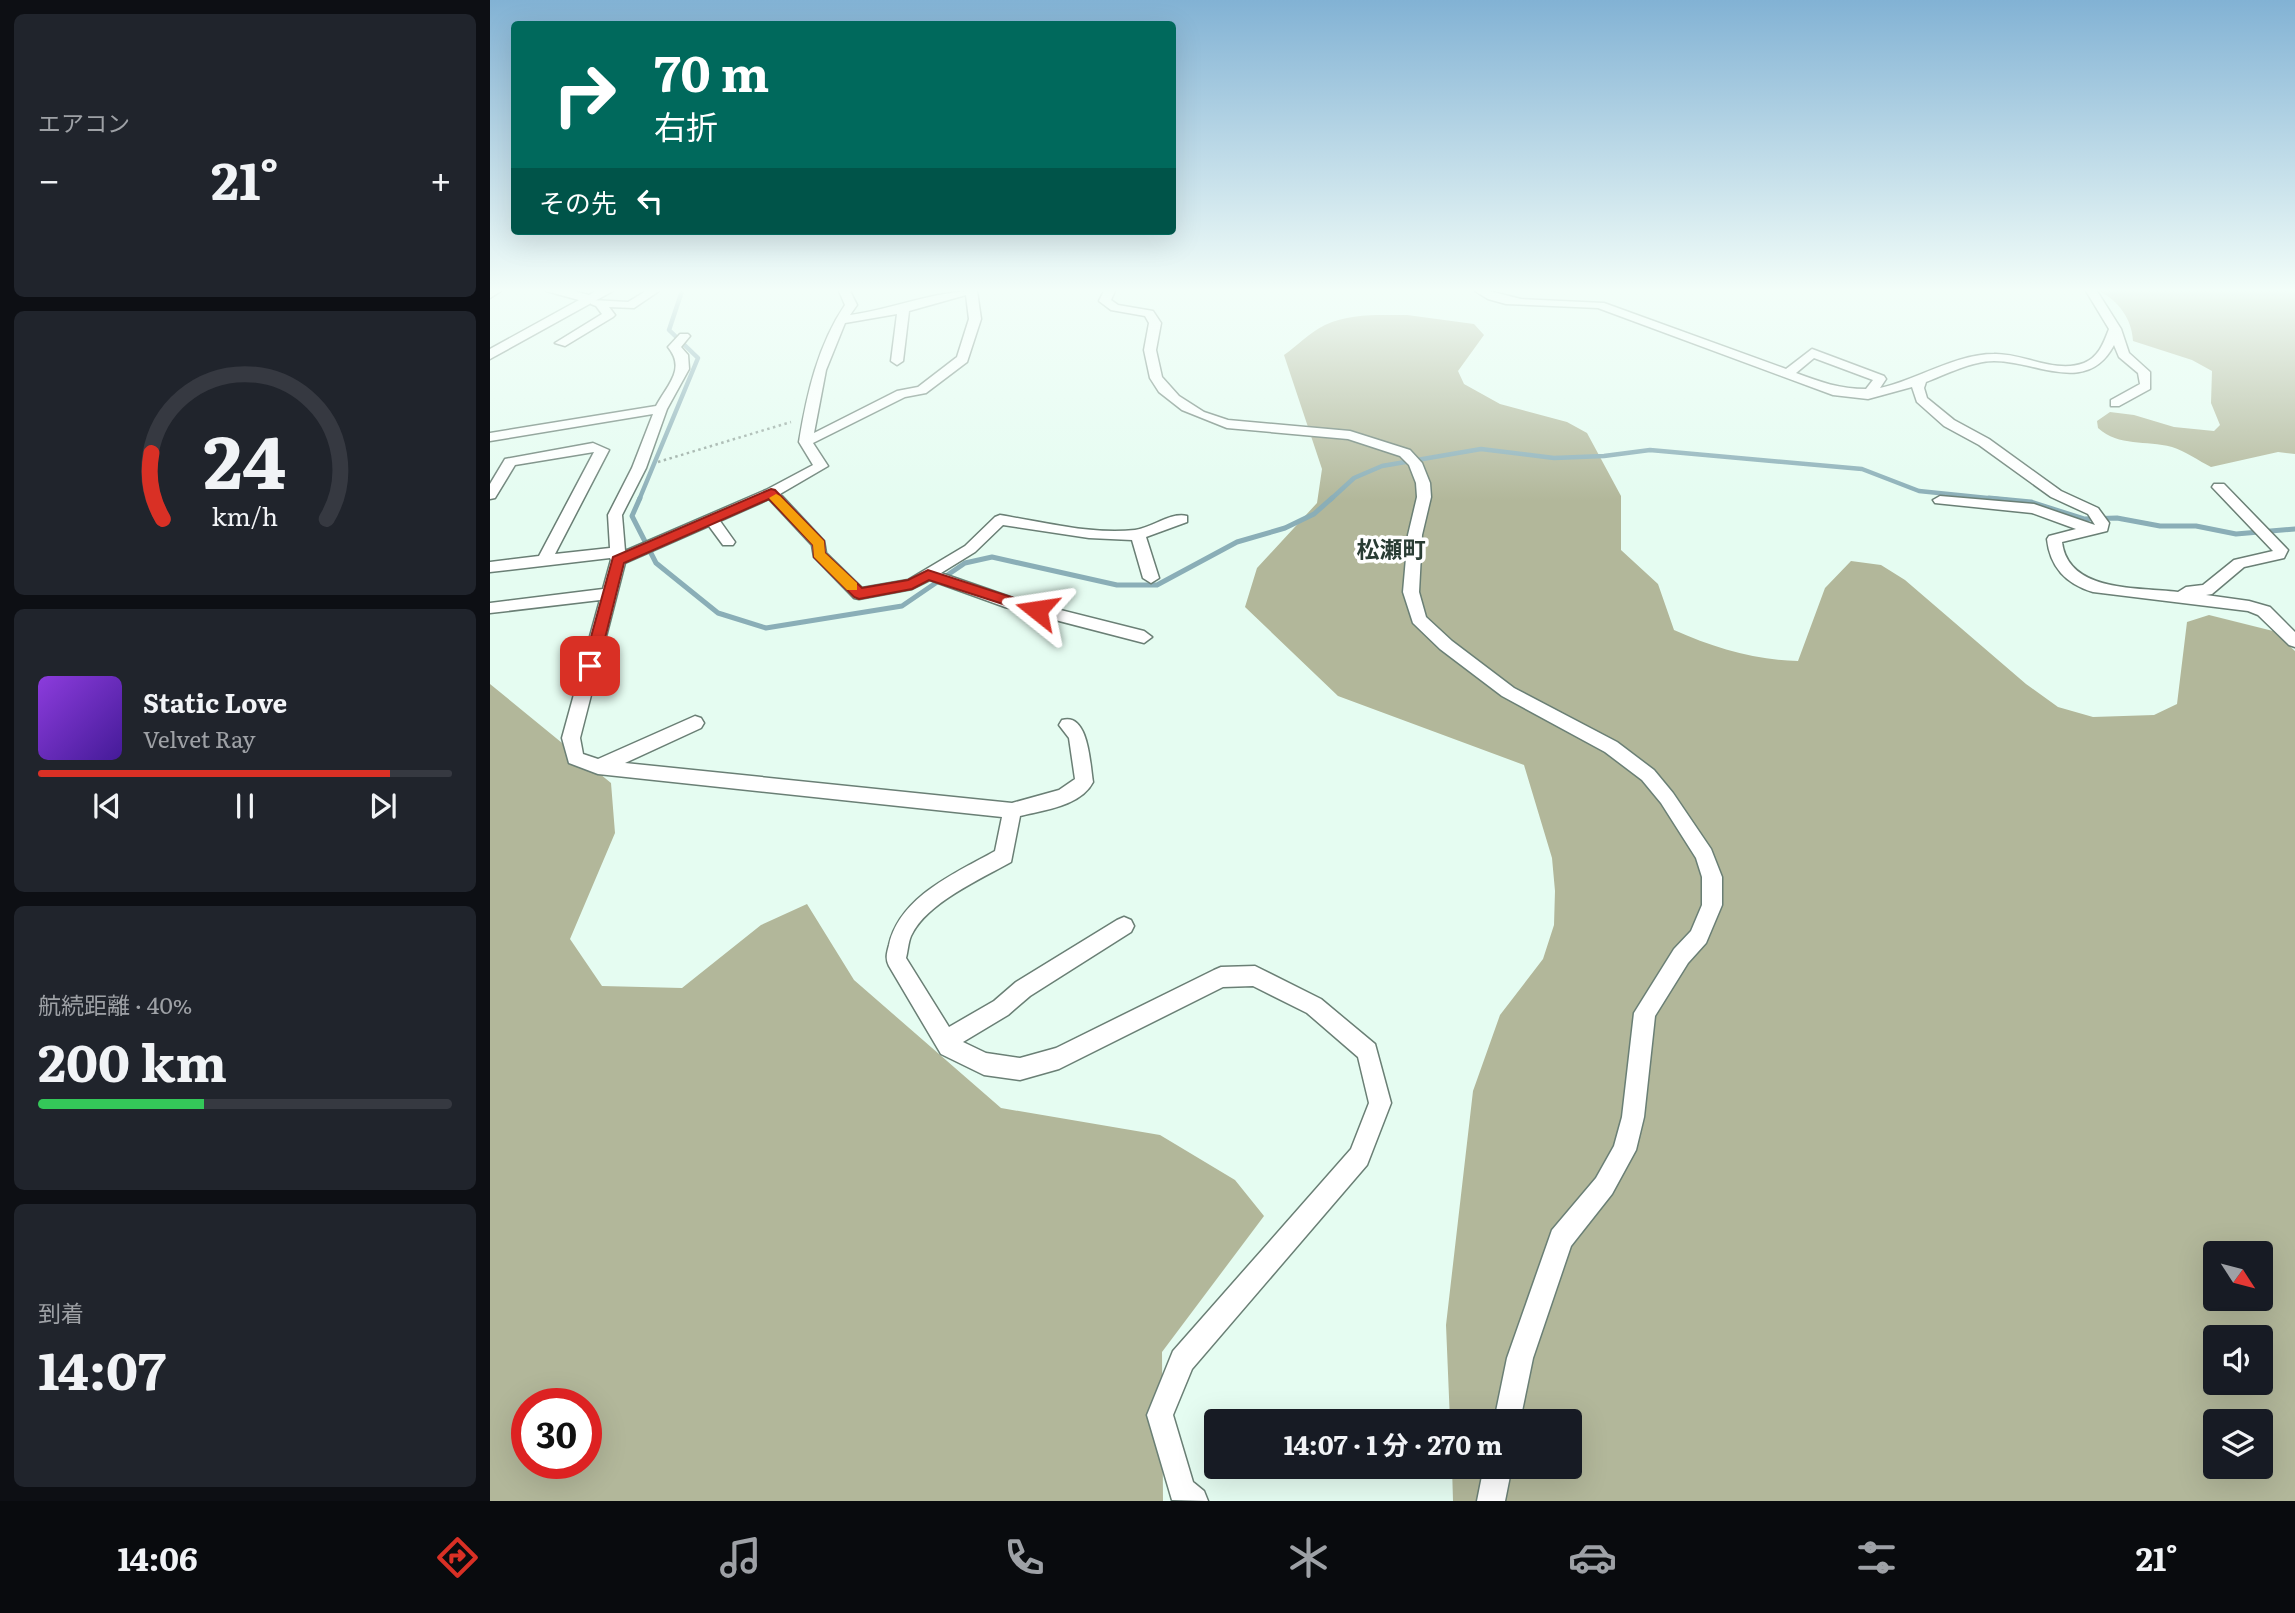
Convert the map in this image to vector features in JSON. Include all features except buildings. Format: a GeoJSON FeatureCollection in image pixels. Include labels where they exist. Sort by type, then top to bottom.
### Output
{"type":"FeatureCollection","features":[{"type":"Feature","properties":{"kind":"street"},"geometry":{"type":"LineString","coordinates":[[682,361],[683,369],[661,409],[639,468],[615,514],[618,556],[571,738],[575,758],[598,767],[1012,811],[1065,796],[1084,782],[1077,736],[1068,724]]}},
{"type":"Feature","properties":{"kind":"street"},"geometry":{"type":"LineString","coordinates":[[490,568],[618,556],[771,493],[821,466],[806,442],[815,388],[825,361]]}},
{"type":"Feature","properties":{"kind":"street"},"geometry":{"type":"LineString","coordinates":[[806,442],[901,394],[922,390],[960,361]]}},
{"type":"Feature","properties":{"kind":"street"},"geometry":{"type":"LineString","coordinates":[[1151,361],[1152,369],[1164,390],[1188,408],[1209,419],[1227,424],[1350,435],[1405,453],[1415,463],[1423,483],[1424,497],[1415,535],[1411,592],[1419,618],[1446,645],[1508,692],[1611,747],[1648,775],[1667,798],[1704,855],[1712,877],[1712,905],[1699,937],[1681,956],[1645,1013],[1633,1118],[1624,1150],[1604,1186],[1561,1239],[1520,1358],[1509,1409]]}},
{"type":"Feature","properties":{"kind":"street"},"geometry":{"type":"LineString","coordinates":[[1753,361],[1833,391],[1868,395],[1887,392],[1971,361]]}},
{"type":"Feature","properties":{"kind":"street"},"geometry":{"type":"LineString","coordinates":[[1788,374],[1803,361]]}},
{"type":"Feature","properties":{"kind":"street"},"geometry":{"type":"LineString","coordinates":[[1833,361],[1880,379],[1868,395]]}},
{"type":"Feature","properties":{"kind":"street"},"geometry":{"type":"LineString","coordinates":[[2022,361],[2074,370],[2091,366],[2096,361]]}},
{"type":"Feature","properties":{"kind":"street"},"geometry":{"type":"LineString","coordinates":[[2115,403],[2146,386],[2144,372],[2131,361]]}},
{"type":"Feature","properties":{"kind":"street"},"geometry":{"type":"LineString","coordinates":[[1921,379],[1918,388],[1921,399],[1949,423],[1984,442],[2096,521]]}},
{"type":"Feature","properties":{"kind":"street"},"geometry":{"type":"LineString","coordinates":[[490,438],[661,409]]}},
{"type":"Feature","properties":{"kind":"street"},"geometry":{"type":"LineString","coordinates":[[560,453],[567,425]]}},
{"type":"Feature","properties":{"kind":"street"},"geometry":{"type":"LineString","coordinates":[[490,464],[593,447],[602,450],[544,561]]}},
{"type":"Feature","properties":{"kind":"street"},"geometry":{"type":"LineString","coordinates":[[490,495],[510,462]]}},
{"type":"Feature","properties":{"kind":"street"},"geometry":{"type":"LineString","coordinates":[[2158,595],[2207,590],[2230,566],[2279,555],[2281,550],[2218,487]]}},
{"type":"Feature","properties":{"kind":"street"},"geometry":{"type":"LineString","coordinates":[[771,493],[819,544],[818,554],[859,594],[912,584],[970,549],[1000,520],[1089,533],[1138,534],[1182,519]]}},
{"type":"Feature","properties":{"kind":"street"},"geometry":{"type":"LineString","coordinates":[[1940,499],[2034,509],[2096,521]]}},
{"type":"Feature","properties":{"kind":"street"},"geometry":{"type":"LineString","coordinates":[[712,519],[728,542]]}},
{"type":"Feature","properties":{"kind":"street"},"geometry":{"type":"LineString","coordinates":[[2096,521],[2054,540],[2054,548],[2065,571],[2076,582],[2093,587],[2249,606],[2264,611],[2295,641]]}},
{"type":"Feature","properties":{"kind":"street"},"geometry":{"type":"LineString","coordinates":[[1138,534],[1150,568],[1150,578]]}},
{"type":"Feature","properties":{"kind":"street"},"geometry":{"type":"LineString","coordinates":[[928,574],[1010,603],[1144,637]]}},
{"type":"Feature","properties":{"kind":"street"},"geometry":{"type":"LineString","coordinates":[[490,608],[609,594]]}},
{"type":"Feature","properties":{"kind":"street"},"geometry":{"type":"LineString","coordinates":[[598,767],[695,723]]}},
{"type":"Feature","properties":{"kind":"street"},"geometry":{"type":"LineString","coordinates":[[1012,811],[1004,856],[957,882],[927,904],[903,930],[896,959],[948,1046],[984,1064],[1020,1069],[1059,1058],[1221,977],[1255,976],[1314,1006],[1367,1051],[1380,1103],[1359,1157],[1182,1360],[1160,1415],[1182,1490],[1194,1501]]}},
{"type":"Feature","properties":{"kind":"street"},"geometry":{"type":"LineString","coordinates":[[945,1041],[1001,1008],[1023,989],[1124,926]]}},
{"type":"Feature","properties":{"kind":"street"},"geometry":{"type":"LineString","coordinates":[[1492,1501],[1496,1479]]}},
{"type":"Feature","properties":{"kind":"path"},"geometry":{"type":"LineString","coordinates":[[639,468],[809,416]]}},
{"type":"Feature","properties":{"kind":"green space"},"geometry":{"type":"Polygon","coordinates":[[[1286,361],[1465,361],[1458,371],[1464,384],[1500,404],[1567,422],[1587,433],[1621,496],[1621,550],[1658,584],[1674,630],[1704,642],[1735,652],[1798,661],[1825,588],[1851,561],[1881,565],[1905,580],[2026,684],[2058,707],[2093,717],[2154,715],[2177,704],[2187,622],[2209,615],[2273,631],[2295,651],[2295,1501],[1453,1501],[1452,1479],[1582,1479],[1582,1409],[1450,1409],[1446,1325],[1473,1091],[1500,1015],[1543,959],[1554,925],[1552,858],[1524,765],[1338,696],[1245,607],[1257,568],[1317,503],[1322,469],[1286,361]]]}},
{"type":"Feature","properties":{"kind":"green space"},"geometry":{"type":"Polygon","coordinates":[[[2194,361],[2295,361],[2295,454],[2278,452],[2211,467],[2172,447],[2124,441],[2098,428],[2097,421],[2110,412],[2134,415],[2174,427],[2214,431],[2220,425],[2211,403],[2212,371],[2194,361]]]}},
{"type":"Feature","properties":{"kind":"green space"},"geometry":{"type":"Polygon","coordinates":[[[490,684],[611,783],[615,833],[570,939],[602,986],[682,988],[761,925],[807,904],[854,980],[1001,1108],[1160,1135],[1235,1180],[1264,1216],[1162,1352],[1163,1501],[490,1501],[490,684]]]}},
{"type":"Feature","properties":{"kind":"waterway"},"geometry":{"type":"LineString","coordinates":[[639,500],[697,361]]}},
{"type":"Feature","properties":{"kind":"waterway"},"geometry":{"type":"LineString","coordinates":[[1330,500],[1354,478],[1382,466],[1481,449],[1554,458],[1604,456],[1650,450],[1862,469],[1919,491],[2007,500]]}},
{"type":"Feature","properties":{"kind":"waterway"},"geometry":{"type":"LineString","coordinates":[[640,498],[632,516],[656,563],[718,613],[766,628],[902,606],[965,563],[992,557],[1117,585],[1157,585],[1237,542],[1285,528],[1314,514],[1332,498]]}},
{"type":"Feature","properties":{"kind":"waterway"},"geometry":{"type":"LineString","coordinates":[[1989,498],[2031,502],[2084,519],[2117,518],[2160,526],[2196,526],[2236,534],[2295,529]]}},
{"type":"Feature","properties":{"kind":"slow traffic"},"geometry":{"type":"LineString","coordinates":[[776,498],[819,544],[818,554],[852,587]]}},
{"type":"Feature","properties":{"kind":"district","name":"松瀬町"},"geometry":{"type":"Point","coordinates":[1391,548]}},
{"type":"Feature","properties":{"kind":"route"},"geometry":{"type":"LineString","coordinates":[[590,666],[618,561],[771,493],[819,544],[818,554],[859,594],[912,584],[928,574],[1037,610]]}}]}
